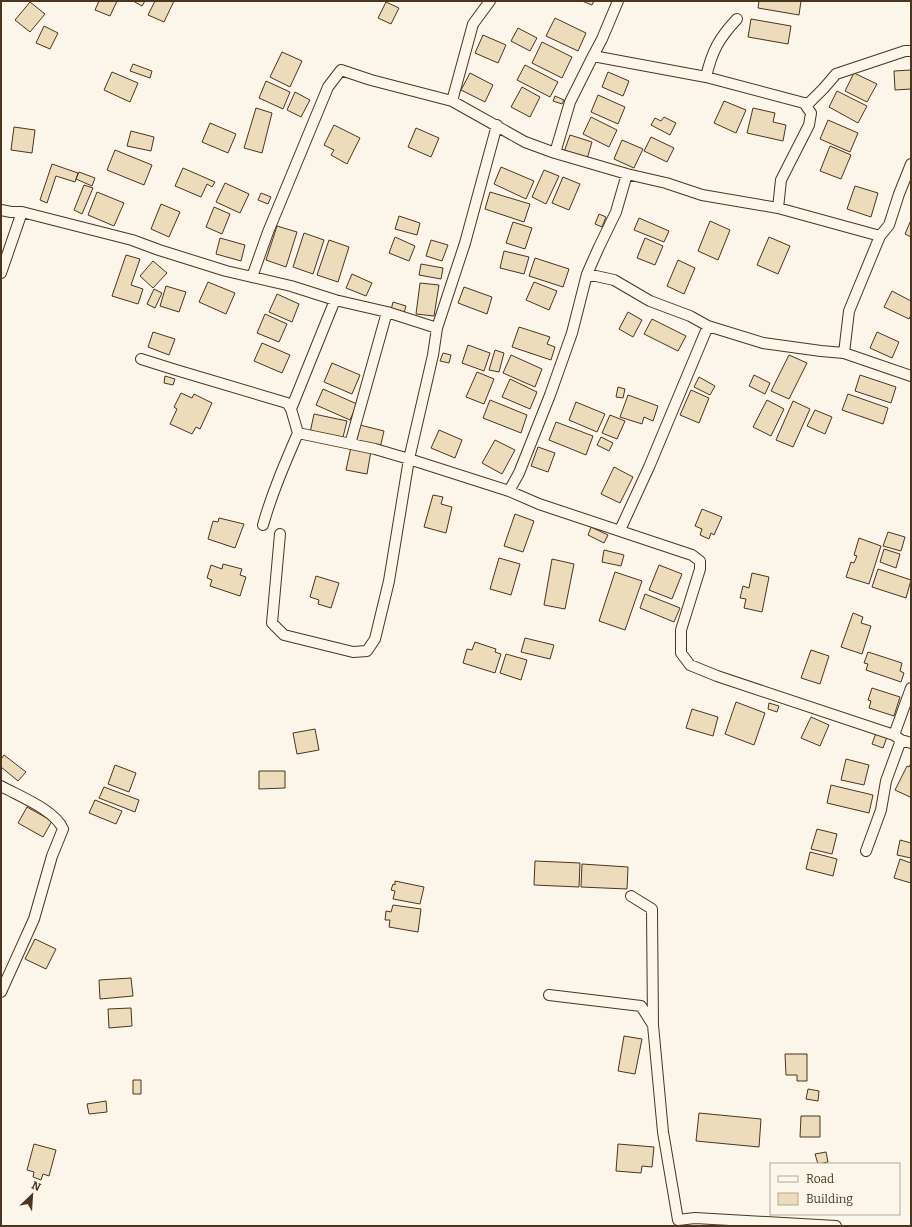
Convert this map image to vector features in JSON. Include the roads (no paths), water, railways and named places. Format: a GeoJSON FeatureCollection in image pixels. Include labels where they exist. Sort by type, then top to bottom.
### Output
{"type":"FeatureCollection","features":[{"type":"Feature","properties":{"kind":"street"},"geometry":{"type":"LineString","coordinates":[[452,101],[473,24],[490,1]]}},
{"type":"Feature","properties":{"kind":"street"},"geometry":{"type":"LineString","coordinates":[[556,153],[570,102],[602,39],[618,1]]}},
{"type":"Feature","properties":{"kind":"street"},"geometry":{"type":"LineString","coordinates":[[706,77],[710,59],[719,41],[737,18]]}},
{"type":"Feature","properties":{"kind":"street"},"geometry":{"type":"LineString","coordinates":[[593,56],[706,77],[804,103],[809,103],[839,72],[905,51],[911,51]]}},
{"type":"Feature","properties":{"kind":"street"},"geometry":{"type":"LineString","coordinates":[[252,277],[268,232],[328,87],[341,70],[371,80],[452,101],[525,142],[556,153],[626,174],[666,182],[702,195],[778,208],[880,236]]}},
{"type":"Feature","properties":{"kind":"street"},"geometry":{"type":"LineString","coordinates":[[778,208],[781,180],[809,125],[811,113],[804,103]]}},
{"type":"Feature","properties":{"kind":"street"},"geometry":{"type":"LineString","coordinates":[[280,534],[272,623],[284,635],[353,652],[368,651],[375,639],[389,581],[409,459],[438,328],[465,243],[497,126]]}},
{"type":"Feature","properties":{"kind":"street"},"geometry":{"type":"LineString","coordinates":[[844,353],[849,311],[880,236],[889,225],[911,164]]}},
{"type":"Feature","properties":{"kind":"street"},"geometry":{"type":"LineString","coordinates":[[509,491],[519,473],[557,374],[572,333],[587,274],[616,212],[626,174]]}},
{"type":"Feature","properties":{"kind":"street"},"geometry":{"type":"LineString","coordinates":[[1,210],[22,212],[132,240],[226,271],[291,286],[335,300],[387,312],[438,328]]}},
{"type":"Feature","properties":{"kind":"street"},"geometry":{"type":"LineString","coordinates":[[1,273],[22,212]]}},
{"type":"Feature","properties":{"kind":"street"},"geometry":{"type":"LineString","coordinates":[[587,274],[614,280],[650,301],[690,316],[708,326],[763,342],[844,353],[911,376]]}},
{"type":"Feature","properties":{"kind":"street"},"geometry":{"type":"LineString","coordinates":[[291,409],[335,300]]}},
{"type":"Feature","properties":{"kind":"street"},"geometry":{"type":"LineString","coordinates":[[350,444],[387,312]]}},
{"type":"Feature","properties":{"kind":"street"},"geometry":{"type":"LineString","coordinates":[[620,530],[649,467],[708,326]]}},
{"type":"Feature","properties":{"kind":"street"},"geometry":{"type":"LineString","coordinates":[[141,359],[287,403],[291,409],[298,433],[269,502],[263,525]]}},
{"type":"Feature","properties":{"kind":"street"},"geometry":{"type":"LineString","coordinates":[[298,433],[409,459],[509,491],[539,504],[692,555],[700,561],[700,569],[680,630],[681,653],[690,665],[717,676],[911,743]]}},
{"type":"Feature","properties":{"kind":"street"},"geometry":{"type":"LineString","coordinates":[[866,851],[879,816],[897,737],[911,688]]}},
{"type":"Feature","properties":{"kind":"street"},"geometry":{"type":"LineString","coordinates":[[1,786],[51,814],[61,824],[63,829],[48,870],[34,919],[1,992]]}},
{"type":"Feature","properties":{"kind":"street"},"geometry":{"type":"LineString","coordinates":[[631,896],[652,909],[653,1025],[663,1132],[678,1223],[703,1218],[836,1226]]}},
{"type":"Feature","properties":{"kind":"street"},"geometry":{"type":"LineString","coordinates":[[549,995],[641,1006],[653,1025]]}}]}
